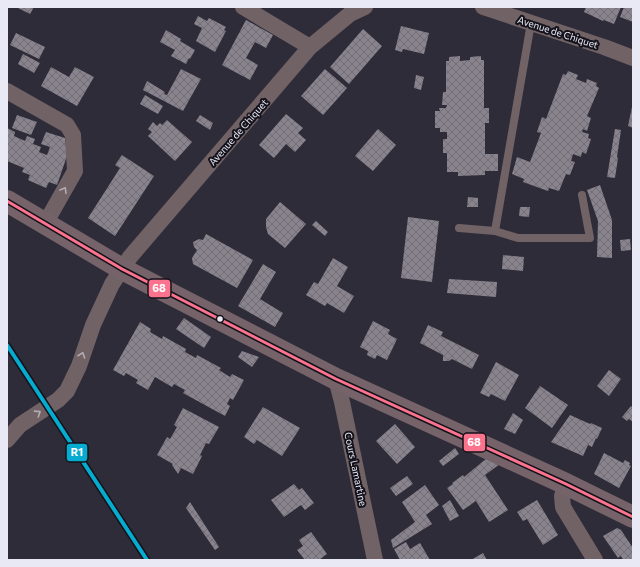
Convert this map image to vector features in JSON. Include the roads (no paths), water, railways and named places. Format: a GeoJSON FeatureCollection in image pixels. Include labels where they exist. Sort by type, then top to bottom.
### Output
{"type":"FeatureCollection","features":[{"type":"Feature","properties":{"kind":"street"},"geometry":{"type":"LineString","coordinates":[[243,7],[310,47]]}},
{"type":"Feature","properties":{"kind":"street","name":"Avenue de Chiquet"},"geometry":{"type":"LineString","coordinates":[[7,440],[20,425],[58,400],[67,391],[79,366],[93,325],[112,284],[122,269],[310,47],[349,11],[365,7]]}},
{"type":"Feature","properties":{"kind":"street","name":"Avenue de Chiquet"},"geometry":{"type":"LineString","coordinates":[[483,7],[604,46],[633,58]]}},
{"type":"Feature","properties":{"kind":"street"},"geometry":{"type":"LineString","coordinates":[[7,91],[67,126],[73,135],[75,171],[45,224]]}},
{"type":"Feature","properties":{"kind":"street"},"geometry":{"type":"LineString","coordinates":[[7,201],[122,269],[336,379],[566,484],[633,517]]}},
{"type":"Feature","properties":{"kind":"street","name":"Cours Lamartine"},"geometry":{"type":"LineString","coordinates":[[336,379],[375,560]]}},
{"type":"Feature","properties":{"kind":"street"},"geometry":{"type":"LineString","coordinates":[[566,484],[562,496],[562,507],[595,560]]}},
{"type":"Feature","properties":{"kind":"lane"},"geometry":{"type":"LineString","coordinates":[[495,231],[531,23]]}},
{"type":"Feature","properties":{"kind":"lane"},"geometry":{"type":"LineString","coordinates":[[459,228],[495,231],[518,238],[590,238],[582,195]]}}]}
